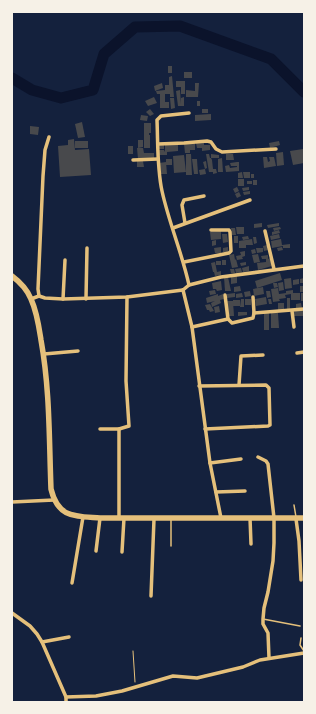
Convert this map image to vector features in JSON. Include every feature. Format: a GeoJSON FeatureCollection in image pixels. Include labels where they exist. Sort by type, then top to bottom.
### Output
{"type":"FeatureCollection","features":[{"type":"Feature","properties":{"kind":"highway"},"geometry":{"type":"LineString","coordinates":[[12,276],[22,286],[31,299],[38,325],[44,354],[50,424],[51,489],[54,500],[64,512],[83,517],[154,519],[171,521],[222,518],[304,518]]}},
{"type":"Feature","properties":{"kind":"street"},"geometry":{"type":"LineString","coordinates":[[189,113],[163,116],[157,120],[158,159],[162,190],[184,262],[189,285]]}},
{"type":"Feature","properties":{"kind":"street"},"geometry":{"type":"LineString","coordinates":[[39,296],[43,176],[49,137]]}},
{"type":"Feature","properties":{"kind":"street"},"geometry":{"type":"LineString","coordinates":[[158,144],[207,141],[211,142],[216,149],[222,152],[276,149]]}},
{"type":"Feature","properties":{"kind":"street"},"geometry":{"type":"LineString","coordinates":[[133,160],[158,159]]}},
{"type":"Feature","properties":{"kind":"street"},"geometry":{"type":"LineString","coordinates":[[185,223],[182,205],[184,200],[204,196]]}},
{"type":"Feature","properties":{"kind":"street"},"geometry":{"type":"LineString","coordinates":[[173,228],[250,200]]}},
{"type":"Feature","properties":{"kind":"street"},"geometry":{"type":"LineString","coordinates":[[184,262],[229,253],[232,251],[229,230],[211,230]]}},
{"type":"Feature","properties":{"kind":"street"},"geometry":{"type":"LineString","coordinates":[[265,231],[274,269]]}},
{"type":"Feature","properties":{"kind":"street"},"geometry":{"type":"LineString","coordinates":[[86,299],[88,248]]}},
{"type":"Feature","properties":{"kind":"street"},"geometry":{"type":"LineString","coordinates":[[63,299],[64,260]]}},
{"type":"Feature","properties":{"kind":"street"},"geometry":{"type":"LineString","coordinates":[[31,299],[39,296],[45,298],[63,299],[127,298],[183,290],[189,285],[221,277],[304,266]]}},
{"type":"Feature","properties":{"kind":"street"},"geometry":{"type":"LineString","coordinates":[[183,290],[192,327],[210,463],[222,518]]}},
{"type":"Feature","properties":{"kind":"street"},"geometry":{"type":"LineString","coordinates":[[225,295],[228,319],[233,323],[251,318],[254,313],[253,297]]}},
{"type":"Feature","properties":{"kind":"street"},"geometry":{"type":"LineString","coordinates":[[100,429],[119,429],[126,428],[129,425],[126,381],[127,298]]}},
{"type":"Feature","properties":{"kind":"street"},"geometry":{"type":"LineString","coordinates":[[254,313],[304,309]]}},
{"type":"Feature","properties":{"kind":"street"},"geometry":{"type":"LineString","coordinates":[[292,311],[294,327]]}},
{"type":"Feature","properties":{"kind":"street"},"geometry":{"type":"LineString","coordinates":[[192,327],[228,319]]}},
{"type":"Feature","properties":{"kind":"street"},"geometry":{"type":"LineString","coordinates":[[44,354],[78,351]]}},
{"type":"Feature","properties":{"kind":"street"},"geometry":{"type":"LineString","coordinates":[[297,353],[304,352]]}},
{"type":"Feature","properties":{"kind":"street"},"geometry":{"type":"LineString","coordinates":[[239,385],[242,355],[263,355]]}},
{"type":"Feature","properties":{"kind":"street"},"geometry":{"type":"LineString","coordinates":[[199,386],[268,386],[270,425],[205,430]]}},
{"type":"Feature","properties":{"kind":"street"},"geometry":{"type":"LineString","coordinates":[[119,429],[122,552]]}},
{"type":"Feature","properties":{"kind":"street"},"geometry":{"type":"LineString","coordinates":[[258,457],[266,461],[268,464],[274,518],[273,561],[263,621],[268,633],[269,658]]}},
{"type":"Feature","properties":{"kind":"street"},"geometry":{"type":"LineString","coordinates":[[210,463],[241,459]]}},
{"type":"Feature","properties":{"kind":"street"},"geometry":{"type":"LineString","coordinates":[[216,492],[245,491]]}},
{"type":"Feature","properties":{"kind":"street"},"geometry":{"type":"LineString","coordinates":[[12,502],[54,500]]}},
{"type":"Feature","properties":{"kind":"street"},"geometry":{"type":"LineString","coordinates":[[72,583],[83,517]]}},
{"type":"Feature","properties":{"kind":"street"},"geometry":{"type":"LineString","coordinates":[[96,551],[100,518]]}},
{"type":"Feature","properties":{"kind":"street"},"geometry":{"type":"LineString","coordinates":[[250,518],[251,544]]}},
{"type":"Feature","properties":{"kind":"street"},"geometry":{"type":"LineString","coordinates":[[151,596],[154,519]]}},
{"type":"Feature","properties":{"kind":"street"},"geometry":{"type":"LineString","coordinates":[[296,519],[301,580]]}},
{"type":"Feature","properties":{"kind":"street"},"geometry":{"type":"LineString","coordinates":[[12,614],[30,626],[42,642],[66,697],[66,702]]}},
{"type":"Feature","properties":{"kind":"street"},"geometry":{"type":"LineString","coordinates":[[42,642],[69,637]]}},
{"type":"Feature","properties":{"kind":"street"},"geometry":{"type":"LineString","coordinates":[[66,697],[96,696],[122,691],[173,676],[197,678],[244,667],[260,660],[304,652]]}},
{"type":"Feature","properties":{"kind":"lane"},"geometry":{"type":"LineString","coordinates":[[294,505],[296,519]]}},
{"type":"Feature","properties":{"kind":"lane"},"geometry":{"type":"LineString","coordinates":[[171,521],[171,546]]}},
{"type":"Feature","properties":{"kind":"lane"},"geometry":{"type":"LineString","coordinates":[[263,621],[300,626]]}},
{"type":"Feature","properties":{"kind":"lane"},"geometry":{"type":"LineString","coordinates":[[300,638],[300,645],[304,652]]}},
{"type":"Feature","properties":{"kind":"path"},"geometry":{"type":"LineString","coordinates":[[133,651],[135,687]]}},
{"type":"Feature","properties":{"kind":"building"},"geometry":{"type":"Polygon","coordinates":[[[168,66],[172,66],[172,73],[168,73],[168,66]]]}},
{"type":"Feature","properties":{"kind":"building"},"geometry":{"type":"Polygon","coordinates":[[[184,72],[192,72],[192,78],[184,78],[184,72]]]}},
{"type":"Feature","properties":{"kind":"building"},"geometry":{"type":"Polygon","coordinates":[[[172,76],[174,97],[170,97],[170,94],[157,94],[156,91],[165,90],[165,85],[169,85],[169,77],[172,76]]]}},
{"type":"Feature","properties":{"kind":"building"},"geometry":{"type":"Polygon","coordinates":[[[176,81],[185,81],[185,94],[181,94],[181,87],[176,87],[176,81]]]}},
{"type":"Feature","properties":{"kind":"building"},"geometry":{"type":"Polygon","coordinates":[[[162,83],[163,88],[155,91],[154,86],[162,83]]]}},
{"type":"Feature","properties":{"kind":"building"},"geometry":{"type":"Polygon","coordinates":[[[195,83],[199,83],[198,97],[186,97],[186,90],[195,91],[195,83]]]}},
{"type":"Feature","properties":{"kind":"building"},"geometry":{"type":"Polygon","coordinates":[[[180,90],[181,104],[181,98],[184,97],[184,106],[178,106],[176,91],[180,90]]]}},
{"type":"Feature","properties":{"kind":"building"},"geometry":{"type":"Polygon","coordinates":[[[160,94],[165,94],[165,102],[169,102],[169,108],[160,108],[160,94]]]}},
{"type":"Feature","properties":{"kind":"building"},"geometry":{"type":"Polygon","coordinates":[[[154,97],[157,103],[148,106],[145,101],[154,97]]]}},
{"type":"Feature","properties":{"kind":"building"},"geometry":{"type":"Polygon","coordinates":[[[170,98],[174,98],[175,108],[171,109],[170,98]]]}},
{"type":"Feature","properties":{"kind":"building"},"geometry":{"type":"Polygon","coordinates":[[[197,101],[200,101],[200,106],[197,106],[197,101]]]}},
{"type":"Feature","properties":{"kind":"building"},"geometry":{"type":"Polygon","coordinates":[[[150,109],[154,114],[150,116],[146,112],[150,109]]]}},
{"type":"Feature","properties":{"kind":"building"},"geometry":{"type":"Polygon","coordinates":[[[202,109],[208,109],[208,113],[202,113],[202,109]]]}},
{"type":"Feature","properties":{"kind":"building"},"geometry":{"type":"Polygon","coordinates":[[[211,114],[211,120],[195,121],[195,115],[211,114]]]}},
{"type":"Feature","properties":{"kind":"building"},"geometry":{"type":"Polygon","coordinates":[[[141,115],[148,116],[147,121],[140,120],[141,115]]]}},
{"type":"Feature","properties":{"kind":"building"},"geometry":{"type":"Polygon","coordinates":[[[82,122],[85,137],[78,138],[75,124],[82,122]]]}},
{"type":"Feature","properties":{"kind":"building"},"geometry":{"type":"Polygon","coordinates":[[[144,123],[151,123],[151,133],[149,133],[150,148],[144,148],[144,123]]]}},
{"type":"Feature","properties":{"kind":"building"},"geometry":{"type":"Polygon","coordinates":[[[30,126],[39,127],[38,135],[30,134],[30,126]]]}},
{"type":"Feature","properties":{"kind":"building"},"geometry":{"type":"Polygon","coordinates":[[[74,139],[75,150],[89,149],[91,175],[60,177],[58,146],[68,145],[68,140],[74,139]]]}},
{"type":"Feature","properties":{"kind":"building"},"geometry":{"type":"Polygon","coordinates":[[[138,140],[143,140],[143,147],[138,148],[138,140]]]}},
{"type":"Feature","properties":{"kind":"building"},"geometry":{"type":"Polygon","coordinates":[[[75,141],[88,141],[88,148],[75,148],[75,141]]]}},
{"type":"Feature","properties":{"kind":"building"},"geometry":{"type":"Polygon","coordinates":[[[279,141],[280,145],[270,148],[269,143],[279,141]]]}},
{"type":"Feature","properties":{"kind":"building"},"geometry":{"type":"Polygon","coordinates":[[[204,142],[204,145],[210,145],[210,150],[202,151],[202,148],[197,148],[196,143],[204,142]]]}},
{"type":"Feature","properties":{"kind":"building"},"geometry":{"type":"Polygon","coordinates":[[[195,143],[195,150],[190,150],[190,153],[185,153],[184,144],[195,143]]]}},
{"type":"Feature","properties":{"kind":"building"},"geometry":{"type":"Polygon","coordinates":[[[159,145],[164,145],[164,149],[159,149],[159,145]]]}},
{"type":"Feature","properties":{"kind":"building"},"geometry":{"type":"Polygon","coordinates":[[[165,145],[178,145],[178,151],[167,152],[167,155],[159,155],[159,150],[164,150],[165,152],[165,145]]]}},
{"type":"Feature","properties":{"kind":"building"},"geometry":{"type":"Polygon","coordinates":[[[128,146],[133,146],[133,154],[128,154],[128,146]]]}},
{"type":"Feature","properties":{"kind":"building"},"geometry":{"type":"Polygon","coordinates":[[[137,148],[143,148],[144,153],[154,153],[154,158],[138,159],[137,148]]]}},
{"type":"Feature","properties":{"kind":"building"},"geometry":{"type":"Polygon","coordinates":[[[303,149],[304,163],[293,165],[290,151],[303,149]]]}},
{"type":"Feature","properties":{"kind":"building"},"geometry":{"type":"Polygon","coordinates":[[[283,152],[284,165],[277,166],[276,153],[283,152]]]}},
{"type":"Feature","properties":{"kind":"building"},"geometry":{"type":"Polygon","coordinates":[[[186,154],[191,154],[192,175],[186,175],[186,154]]]}},
{"type":"Feature","properties":{"kind":"building"},"geometry":{"type":"Polygon","coordinates":[[[206,154],[209,154],[212,160],[213,169],[216,169],[217,173],[213,174],[213,172],[209,172],[206,154]]]}},
{"type":"Feature","properties":{"kind":"building"},"geometry":{"type":"Polygon","coordinates":[[[211,154],[219,155],[219,158],[211,158],[211,154]]]}},
{"type":"Feature","properties":{"kind":"building"},"geometry":{"type":"Polygon","coordinates":[[[226,154],[233,154],[234,160],[226,160],[226,154]]]}},
{"type":"Feature","properties":{"kind":"building"},"geometry":{"type":"Polygon","coordinates":[[[184,155],[186,172],[174,173],[173,156],[184,155]]]}},
{"type":"Feature","properties":{"kind":"building"},"geometry":{"type":"Polygon","coordinates":[[[263,157],[267,157],[268,162],[270,161],[269,157],[274,157],[276,166],[264,168],[263,157]]]}},
{"type":"Feature","properties":{"kind":"building"},"geometry":{"type":"Polygon","coordinates":[[[222,158],[223,172],[218,172],[218,159],[222,158]]]}},
{"type":"Feature","properties":{"kind":"building"},"geometry":{"type":"Polygon","coordinates":[[[166,159],[172,159],[172,165],[166,165],[166,159]]]}},
{"type":"Feature","properties":{"kind":"building"},"geometry":{"type":"Polygon","coordinates":[[[192,159],[197,159],[198,174],[194,174],[192,159]]]}},
{"type":"Feature","properties":{"kind":"building"},"geometry":{"type":"Polygon","coordinates":[[[137,161],[143,161],[144,167],[137,167],[137,161]]]}},
{"type":"Feature","properties":{"kind":"building"},"geometry":{"type":"Polygon","coordinates":[[[206,161],[207,168],[205,169],[203,162],[206,161]]]}},
{"type":"Feature","properties":{"kind":"building"},"geometry":{"type":"Polygon","coordinates":[[[166,162],[167,174],[160,174],[159,163],[166,162]]]}},
{"type":"Feature","properties":{"kind":"building"},"geometry":{"type":"Polygon","coordinates":[[[239,162],[239,171],[226,172],[225,166],[229,165],[230,168],[237,167],[231,166],[230,163],[239,162]]]}},
{"type":"Feature","properties":{"kind":"building"},"geometry":{"type":"Polygon","coordinates":[[[205,169],[206,174],[200,175],[199,170],[205,169]]]}},
{"type":"Feature","properties":{"kind":"building"},"geometry":{"type":"Polygon","coordinates":[[[242,172],[243,178],[238,178],[238,173],[242,172]]]}},
{"type":"Feature","properties":{"kind":"building"},"geometry":{"type":"Polygon","coordinates":[[[243,172],[250,172],[250,178],[244,178],[243,172]]]}},
{"type":"Feature","properties":{"kind":"building"},"geometry":{"type":"Polygon","coordinates":[[[251,174],[254,174],[254,178],[251,178],[251,174]]]}},
{"type":"Feature","properties":{"kind":"building"},"geometry":{"type":"Polygon","coordinates":[[[238,179],[244,179],[244,186],[238,186],[238,179]]]}},
{"type":"Feature","properties":{"kind":"building"},"geometry":{"type":"Polygon","coordinates":[[[253,180],[257,180],[257,185],[253,185],[253,180]]]}},
{"type":"Feature","properties":{"kind":"building"},"geometry":{"type":"Polygon","coordinates":[[[247,181],[252,181],[252,184],[247,184],[247,181]]]}},
{"type":"Feature","properties":{"kind":"building"},"geometry":{"type":"Polygon","coordinates":[[[237,187],[239,191],[235,193],[233,189],[237,187]]]}},
{"type":"Feature","properties":{"kind":"building"},"geometry":{"type":"Polygon","coordinates":[[[249,187],[249,190],[243,191],[242,188],[249,187]]]}},
{"type":"Feature","properties":{"kind":"building"},"geometry":{"type":"Polygon","coordinates":[[[250,191],[250,194],[244,195],[243,192],[250,191]]]}},
{"type":"Feature","properties":{"kind":"building"},"geometry":{"type":"Polygon","coordinates":[[[239,192],[241,196],[237,198],[235,194],[239,192]]]}},
{"type":"Feature","properties":{"kind":"building"},"geometry":{"type":"Polygon","coordinates":[[[262,223],[262,227],[254,228],[254,224],[262,223]]]}},
{"type":"Feature","properties":{"kind":"building"},"geometry":{"type":"Polygon","coordinates":[[[279,223],[279,226],[268,228],[267,225],[279,223]]]}},
{"type":"Feature","properties":{"kind":"building"},"geometry":{"type":"Polygon","coordinates":[[[236,227],[244,227],[244,234],[237,234],[236,227]]]}},
{"type":"Feature","properties":{"kind":"building"},"geometry":{"type":"Polygon","coordinates":[[[280,227],[281,229],[274,231],[273,228],[280,227]]]}},
{"type":"Feature","properties":{"kind":"building"},"geometry":{"type":"Polygon","coordinates":[[[231,228],[235,228],[236,235],[232,235],[231,228]]]}},
{"type":"Feature","properties":{"kind":"building"},"geometry":{"type":"Polygon","coordinates":[[[279,230],[280,233],[272,235],[272,232],[279,230]]]}},
{"type":"Feature","properties":{"kind":"building"},"geometry":{"type":"Polygon","coordinates":[[[221,231],[221,239],[211,240],[210,232],[221,231]]]}},
{"type":"Feature","properties":{"kind":"building"},"geometry":{"type":"Polygon","coordinates":[[[222,234],[227,234],[228,242],[223,243],[222,234]]]}},
{"type":"Feature","properties":{"kind":"building"},"geometry":{"type":"Polygon","coordinates":[[[279,234],[280,238],[271,240],[270,236],[279,234]]]}},
{"type":"Feature","properties":{"kind":"building"},"geometry":{"type":"Polygon","coordinates":[[[234,236],[238,236],[238,243],[234,243],[234,236]]]}},
{"type":"Feature","properties":{"kind":"building"},"geometry":{"type":"Polygon","coordinates":[[[248,236],[249,239],[243,240],[242,237],[248,236]]]}},
{"type":"Feature","properties":{"kind":"building"},"geometry":{"type":"Polygon","coordinates":[[[253,237],[256,237],[257,243],[254,244],[253,237]]]}},
{"type":"Feature","properties":{"kind":"building"},"geometry":{"type":"Polygon","coordinates":[[[252,239],[253,245],[246,245],[246,248],[239,248],[239,241],[252,239]]]}},
{"type":"Feature","properties":{"kind":"building"},"geometry":{"type":"Polygon","coordinates":[[[281,239],[282,245],[290,244],[290,248],[283,248],[283,246],[272,248],[271,241],[281,239]]]}},
{"type":"Feature","properties":{"kind":"building"},"geometry":{"type":"Polygon","coordinates":[[[216,240],[216,245],[212,246],[212,241],[216,240]]]}},
{"type":"Feature","properties":{"kind":"building"},"geometry":{"type":"Polygon","coordinates":[[[267,245],[268,250],[264,251],[263,246],[267,245]]]}},
{"type":"Feature","properties":{"kind":"building"},"geometry":{"type":"Polygon","coordinates":[[[221,247],[221,253],[215,253],[214,248],[221,247]]]}},
{"type":"Feature","properties":{"kind":"building"},"geometry":{"type":"Polygon","coordinates":[[[228,247],[228,252],[223,252],[223,248],[228,247]]]}},
{"type":"Feature","properties":{"kind":"building"},"geometry":{"type":"Polygon","coordinates":[[[282,247],[283,250],[278,251],[277,248],[282,247]]]}},
{"type":"Feature","properties":{"kind":"building"},"geometry":{"type":"Polygon","coordinates":[[[256,248],[263,248],[263,252],[257,253],[256,248]]]}},
{"type":"Feature","properties":{"kind":"building"},"geometry":{"type":"Polygon","coordinates":[[[255,249],[256,253],[252,254],[251,250],[255,249]]]}},
{"type":"Feature","properties":{"kind":"building"},"geometry":{"type":"Polygon","coordinates":[[[245,251],[245,256],[242,257],[243,259],[237,260],[236,256],[241,255],[240,252],[245,251]]]}},
{"type":"Feature","properties":{"kind":"building"},"geometry":{"type":"Polygon","coordinates":[[[234,254],[238,267],[232,268],[229,255],[234,254]]]}},
{"type":"Feature","properties":{"kind":"building"},"geometry":{"type":"Polygon","coordinates":[[[258,254],[260,262],[254,263],[252,255],[258,254]]]}},
{"type":"Feature","properties":{"kind":"building"},"geometry":{"type":"Polygon","coordinates":[[[268,255],[268,259],[270,258],[272,266],[258,270],[257,263],[266,262],[266,259],[262,259],[261,256],[268,255]]]}},
{"type":"Feature","properties":{"kind":"building"},"geometry":{"type":"Polygon","coordinates":[[[222,260],[226,260],[226,265],[222,265],[222,260]]]}},
{"type":"Feature","properties":{"kind":"building"},"geometry":{"type":"Polygon","coordinates":[[[216,261],[221,261],[221,265],[216,265],[216,261]]]}},
{"type":"Feature","properties":{"kind":"building"},"geometry":{"type":"Polygon","coordinates":[[[215,262],[217,272],[221,271],[221,275],[215,276],[213,272],[211,263],[215,262]]]}},
{"type":"Feature","properties":{"kind":"building"},"geometry":{"type":"Polygon","coordinates":[[[246,262],[246,265],[241,266],[240,263],[246,262]]]}},
{"type":"Feature","properties":{"kind":"building"},"geometry":{"type":"Polygon","coordinates":[[[249,266],[249,271],[243,272],[242,268],[249,266]]]}},
{"type":"Feature","properties":{"kind":"building"},"geometry":{"type":"Polygon","coordinates":[[[241,268],[242,272],[236,273],[235,269],[241,268]]]}},
{"type":"Feature","properties":{"kind":"building"},"geometry":{"type":"Polygon","coordinates":[[[230,269],[234,269],[235,273],[231,273],[230,269]]]}},
{"type":"Feature","properties":{"kind":"building"},"geometry":{"type":"Polygon","coordinates":[[[280,273],[282,280],[257,288],[255,281],[280,273]]]}},
{"type":"Feature","properties":{"kind":"building"},"geometry":{"type":"Polygon","coordinates":[[[237,276],[237,283],[231,284],[231,277],[237,276]]]}},
{"type":"Feature","properties":{"kind":"building"},"geometry":{"type":"Polygon","coordinates":[[[224,277],[228,277],[231,291],[225,291],[224,277]]]}},
{"type":"Feature","properties":{"kind":"building"},"geometry":{"type":"Polygon","coordinates":[[[291,278],[292,288],[285,289],[284,279],[291,278]]]}},
{"type":"Feature","properties":{"kind":"building"},"geometry":{"type":"Polygon","coordinates":[[[304,278],[304,283],[300,283],[300,279],[304,278]]]}},
{"type":"Feature","properties":{"kind":"building"},"geometry":{"type":"Polygon","coordinates":[[[299,279],[299,284],[293,285],[293,280],[299,279]]]}},
{"type":"Feature","properties":{"kind":"building"},"geometry":{"type":"Polygon","coordinates":[[[221,281],[222,290],[217,291],[216,289],[213,289],[212,283],[221,281]]]}},
{"type":"Feature","properties":{"kind":"building"},"geometry":{"type":"Polygon","coordinates":[[[283,282],[284,290],[279,291],[278,283],[283,282]]]}},
{"type":"Feature","properties":{"kind":"building"},"geometry":{"type":"Polygon","coordinates":[[[273,283],[277,283],[278,287],[274,288],[273,283]]]}},
{"type":"Feature","properties":{"kind":"building"},"geometry":{"type":"Polygon","coordinates":[[[240,286],[241,291],[234,292],[234,287],[240,286]]]}},
{"type":"Feature","properties":{"kind":"building"},"geometry":{"type":"Polygon","coordinates":[[[300,286],[304,286],[304,292],[300,292],[300,286]]]}},
{"type":"Feature","properties":{"kind":"building"},"geometry":{"type":"Polygon","coordinates":[[[263,287],[264,294],[254,296],[253,289],[263,287]]]}},
{"type":"Feature","properties":{"kind":"building"},"geometry":{"type":"Polygon","coordinates":[[[278,288],[279,294],[293,290],[293,293],[300,293],[300,300],[291,300],[291,294],[285,295],[286,298],[279,299],[280,301],[273,302],[271,289],[278,288]]]}},
{"type":"Feature","properties":{"kind":"building"},"geometry":{"type":"Polygon","coordinates":[[[215,290],[216,294],[210,295],[209,291],[215,290]]]}},
{"type":"Feature","properties":{"kind":"building"},"geometry":{"type":"Polygon","coordinates":[[[250,291],[251,296],[245,297],[244,292],[250,291]]]}},
{"type":"Feature","properties":{"kind":"building"},"geometry":{"type":"Polygon","coordinates":[[[266,291],[270,291],[271,297],[267,298],[266,291]]]}},
{"type":"Feature","properties":{"kind":"building"},"geometry":{"type":"Polygon","coordinates":[[[235,293],[235,297],[227,298],[227,294],[235,293]]]}},
{"type":"Feature","properties":{"kind":"building"},"geometry":{"type":"Polygon","coordinates":[[[242,293],[243,297],[236,298],[236,294],[242,293]]]}},
{"type":"Feature","properties":{"kind":"building"},"geometry":{"type":"Polygon","coordinates":[[[301,293],[304,293],[304,301],[301,301],[301,293]]]}},
{"type":"Feature","properties":{"kind":"building"},"geometry":{"type":"Polygon","coordinates":[[[218,294],[218,296],[223,294],[224,299],[220,300],[221,303],[212,307],[211,303],[215,301],[207,303],[206,298],[218,294]]]}},
{"type":"Feature","properties":{"kind":"building"},"geometry":{"type":"Polygon","coordinates":[[[266,297],[267,304],[256,306],[255,299],[266,297]]]}},
{"type":"Feature","properties":{"kind":"building"},"geometry":{"type":"Polygon","coordinates":[[[287,298],[290,298],[290,309],[287,309],[287,298]]]}},
{"type":"Feature","properties":{"kind":"building"},"geometry":{"type":"Polygon","coordinates":[[[241,299],[244,299],[244,307],[240,307],[241,299]]]}},
{"type":"Feature","properties":{"kind":"building"},"geometry":{"type":"Polygon","coordinates":[[[245,299],[251,299],[251,305],[245,305],[245,299]]]}},
{"type":"Feature","properties":{"kind":"building"},"geometry":{"type":"Polygon","coordinates":[[[268,299],[271,299],[272,304],[269,304],[268,299]]]}},
{"type":"Feature","properties":{"kind":"building"},"geometry":{"type":"Polygon","coordinates":[[[233,300],[240,300],[240,306],[233,306],[233,300]]]}},
{"type":"Feature","properties":{"kind":"building"},"geometry":{"type":"Polygon","coordinates":[[[227,301],[233,301],[234,316],[228,316],[227,301]]]}},
{"type":"Feature","properties":{"kind":"building"},"geometry":{"type":"Polygon","coordinates":[[[278,303],[284,303],[284,310],[278,310],[278,303]]]}},
{"type":"Feature","properties":{"kind":"building"},"geometry":{"type":"Polygon","coordinates":[[[301,303],[302,308],[296,308],[296,304],[301,303]]]}},
{"type":"Feature","properties":{"kind":"building"},"geometry":{"type":"Polygon","coordinates":[[[210,304],[214,311],[210,312],[207,310],[205,305],[210,304]]]}},
{"type":"Feature","properties":{"kind":"building"},"geometry":{"type":"Polygon","coordinates":[[[219,306],[220,312],[215,313],[214,307],[219,306]]]}},
{"type":"Feature","properties":{"kind":"building"},"geometry":{"type":"Polygon","coordinates":[[[294,311],[304,311],[304,316],[294,316],[294,311]]]}},
{"type":"Feature","properties":{"kind":"building"},"geometry":{"type":"Polygon","coordinates":[[[238,312],[247,312],[247,315],[238,316],[238,312]]]}},
{"type":"Feature","properties":{"kind":"building"},"geometry":{"type":"Polygon","coordinates":[[[264,313],[269,313],[269,330],[264,330],[264,313]]]}},
{"type":"Feature","properties":{"kind":"building"},"geometry":{"type":"Polygon","coordinates":[[[271,313],[278,313],[279,328],[271,328],[271,313]]]}},
{"type":"Feature","properties":{"kind":"waterway"},"geometry":{"type":"LineString","coordinates":[[12,78],[32,90],[61,98],[93,90],[104,54],[135,27],[180,26],[271,59],[304,92]]}}]}
